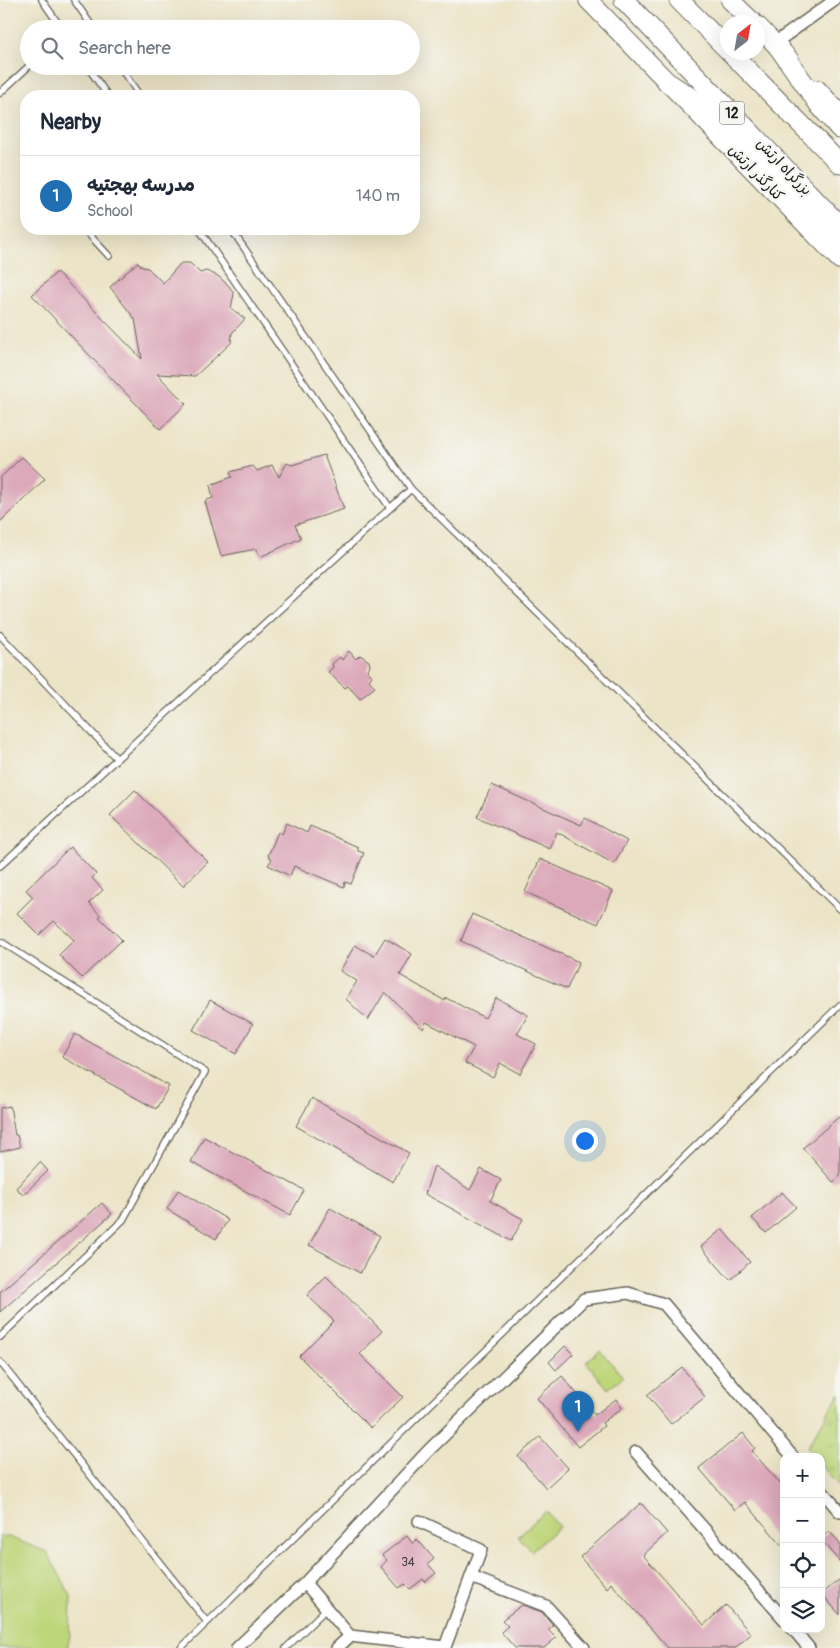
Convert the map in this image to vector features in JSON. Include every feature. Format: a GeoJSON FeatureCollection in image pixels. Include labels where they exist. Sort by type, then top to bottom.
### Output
{"type":"FeatureCollection","features":[{"type":"Feature","properties":{"kind":"highway","name":"بزرگراه ارتش"},"geometry":{"type":"LineString","coordinates":[[624,0],[840,226]]}},
{"type":"Feature","properties":{"kind":"highway"},"geometry":{"type":"LineString","coordinates":[[679,0],[720,42]]}},
{"type":"Feature","properties":{"kind":"highway"},"geometry":{"type":"LineString","coordinates":[[777,46],[820,106],[840,129]]}},
{"type":"Feature","properties":{"kind":"highway"},"geometry":{"type":"LineString","coordinates":[[738,60],[840,164]]}},
{"type":"Feature","properties":{"kind":"highway"},"geometry":{"type":"LineString","coordinates":[[667,82],[705,107],[718,119],[840,245]]}},
{"type":"Feature","properties":{"kind":"main road","name":"کنارگذر ارتش"},"geometry":{"type":"LineString","coordinates":[[588,0],[840,260]]}},
{"type":"Feature","properties":{"kind":"main road"},"geometry":{"type":"LineString","coordinates":[[730,0],[746,15]]}},
{"type":"Feature","properties":{"kind":"main road"},"geometry":{"type":"LineString","coordinates":[[765,33],[840,114]]}},
{"type":"Feature","properties":{"kind":"street"},"geometry":{"type":"LineString","coordinates":[[777,46],[835,0]]}},
{"type":"Feature","properties":{"kind":"street"},"geometry":{"type":"LineString","coordinates":[[237,1648],[305,1583],[428,1451],[584,1299],[628,1293],[664,1304],[790,1453]]}},
{"type":"Feature","properties":{"kind":"street"},"geometry":{"type":"LineString","coordinates":[[636,1452],[780,1614]]}},
{"type":"Feature","properties":{"kind":"street"},"geometry":{"type":"LineString","coordinates":[[825,1495],[840,1512]]}},
{"type":"Feature","properties":{"kind":"street"},"geometry":{"type":"LineString","coordinates":[[305,1583],[350,1636],[445,1647],[481,1550],[419,1521]]}},
{"type":"Feature","properties":{"kind":"street"},"geometry":{"type":"LineString","coordinates":[[471,1577],[546,1606],[584,1648]]}},
{"type":"Feature","properties":{"kind":"street"},"geometry":{"type":"LineString","coordinates":[[796,1633],[809,1648]]}},
{"type":"Feature","properties":{"kind":"street"},"geometry":{"type":"LineString","coordinates":[[337,1648],[350,1636]]}},
{"type":"Feature","properties":{"kind":"lane"},"geometry":{"type":"LineString","coordinates":[[42,0],[56,20]]}},
{"type":"Feature","properties":{"kind":"lane"},"geometry":{"type":"LineString","coordinates":[[74,0],[88,20]]}},
{"type":"Feature","properties":{"kind":"lane"},"geometry":{"type":"LineString","coordinates":[[0,93],[20,74]]}},
{"type":"Feature","properties":{"kind":"lane"},"geometry":{"type":"LineString","coordinates":[[93,75],[104,90]]}},
{"type":"Feature","properties":{"kind":"lane"},"geometry":{"type":"LineString","coordinates":[[125,75],[136,90]]}},
{"type":"Feature","properties":{"kind":"lane"},"geometry":{"type":"LineString","coordinates":[[90,235],[109,256]]}},
{"type":"Feature","properties":{"kind":"lane"},"geometry":{"type":"LineString","coordinates":[[202,235],[390,508]]}},
{"type":"Feature","properties":{"kind":"lane"},"geometry":{"type":"LineString","coordinates":[[235,235],[411,489],[840,909]]}},
{"type":"Feature","properties":{"kind":"lane"},"geometry":{"type":"LineString","coordinates":[[0,866],[411,489]]}},
{"type":"Feature","properties":{"kind":"lane"},"geometry":{"type":"LineString","coordinates":[[0,635],[116,758]]}},
{"type":"Feature","properties":{"kind":"lane"},"geometry":{"type":"LineString","coordinates":[[0,940],[205,1072],[123,1220],[0,1337]]}},
{"type":"Feature","properties":{"kind":"lane"},"geometry":{"type":"LineString","coordinates":[[181,1648],[840,1005]]}},
{"type":"Feature","properties":{"kind":"lane"},"geometry":{"type":"LineString","coordinates":[[0,1362],[208,1622]]}},
{"type":"Feature","properties":{"kind":"lane"},"geometry":{"type":"LineString","coordinates":[[286,1648],[327,1608]]}},
{"type":"Feature","properties":{"kind":"green space"},"geometry":{"type":"Polygon","coordinates":[[[600,1350],[623,1377],[608,1389],[586,1362],[600,1350]]]}},
{"type":"Feature","properties":{"kind":"green space"},"geometry":{"type":"Polygon","coordinates":[[[840,1393],[840,1488],[825,1470],[825,1453],[812,1453],[807,1447],[840,1393]]]}},
{"type":"Feature","properties":{"kind":"green space"},"geometry":{"type":"Polygon","coordinates":[[[546,1511],[559,1527],[531,1551],[518,1536],[546,1511]]]}},
{"type":"Feature","properties":{"kind":"green space"},"geometry":{"type":"Polygon","coordinates":[[[0,1536],[9,1537],[47,1552],[71,1596],[70,1636],[67,1648],[0,1648],[0,1536]]]}},
{"type":"Feature","properties":{"kind":"building"},"geometry":{"type":"Polygon","coordinates":[[[138,262],[142,267],[148,268],[163,283],[181,263],[190,263],[200,273],[206,271],[218,276],[229,286],[234,294],[231,308],[245,319],[232,333],[231,343],[195,376],[157,374],[186,404],[160,429],[32,295],[57,272],[142,359],[135,319],[110,287],[138,262]]]}},
{"type":"Feature","properties":{"kind":"building"},"geometry":{"type":"Polygon","coordinates":[[[324,455],[344,509],[295,525],[301,538],[260,557],[256,549],[221,556],[205,501],[213,498],[210,485],[232,477],[230,472],[253,466],[257,471],[272,465],[279,477],[287,463],[292,465],[324,455]]]}},
{"type":"Feature","properties":{"kind":"building"},"geometry":{"type":"Polygon","coordinates":[[[22,457],[45,479],[0,522],[0,478],[22,457]]]}},
{"type":"Feature","properties":{"kind":"building"},"geometry":{"type":"Polygon","coordinates":[[[349,651],[356,659],[360,655],[369,661],[370,666],[367,670],[372,676],[369,680],[375,687],[360,699],[348,686],[345,688],[328,672],[333,667],[332,664],[340,657],[342,660],[349,651]]]}},
{"type":"Feature","properties":{"kind":"building"},"geometry":{"type":"Polygon","coordinates":[[[492,785],[581,825],[585,818],[627,841],[614,864],[557,832],[550,849],[477,817],[492,785]]]}},
{"type":"Feature","properties":{"kind":"building"},"geometry":{"type":"Polygon","coordinates":[[[135,790],[208,862],[183,886],[110,815],[135,790]]]}},
{"type":"Feature","properties":{"kind":"building"},"geometry":{"type":"Polygon","coordinates":[[[287,823],[307,833],[310,826],[358,847],[358,851],[364,853],[351,884],[345,882],[344,887],[294,866],[290,876],[268,865],[272,859],[268,856],[278,832],[282,834],[287,823]]]}},
{"type":"Feature","properties":{"kind":"building"},"geometry":{"type":"Polygon","coordinates":[[[70,847],[96,874],[92,878],[103,890],[89,903],[101,916],[99,917],[122,940],[82,978],[59,955],[74,940],[54,921],[39,935],[17,913],[33,897],[26,890],[70,847]]]}},
{"type":"Feature","properties":{"kind":"building"},"geometry":{"type":"Polygon","coordinates":[[[540,859],[613,891],[598,924],[525,892],[540,859]]]}},
{"type":"Feature","properties":{"kind":"building"},"geometry":{"type":"Polygon","coordinates":[[[472,914],[579,962],[567,989],[461,941],[472,914]]]}},
{"type":"Feature","properties":{"kind":"building"},"geometry":{"type":"Polygon","coordinates":[[[385,938],[412,954],[400,975],[445,1001],[446,998],[485,1018],[496,998],[528,1015],[517,1034],[536,1044],[520,1074],[500,1063],[493,1077],[465,1063],[474,1047],[426,1022],[423,1029],[385,992],[368,1020],[346,999],[357,981],[340,971],[355,945],[374,956],[385,938]]]}},
{"type":"Feature","properties":{"kind":"building"},"geometry":{"type":"Polygon","coordinates":[[[210,1000],[253,1024],[236,1054],[193,1030],[210,1000]]]}},
{"type":"Feature","properties":{"kind":"building"},"geometry":{"type":"Polygon","coordinates":[[[75,1034],[169,1086],[156,1109],[62,1057],[75,1034]]]}},
{"type":"Feature","properties":{"kind":"building"},"geometry":{"type":"Polygon","coordinates":[[[312,1098],[409,1153],[393,1182],[296,1126],[312,1098]]]}},
{"type":"Feature","properties":{"kind":"building"},"geometry":{"type":"Polygon","coordinates":[[[10,1106],[15,1135],[17,1135],[20,1147],[0,1152],[0,1108],[10,1106]]]}},
{"type":"Feature","properties":{"kind":"building"},"geometry":{"type":"Polygon","coordinates":[[[840,1116],[840,1177],[833,1182],[803,1148],[840,1116]]]}},
{"type":"Feature","properties":{"kind":"building"},"geometry":{"type":"Polygon","coordinates":[[[204,1137],[304,1190],[290,1215],[191,1162],[204,1137]]]}},
{"type":"Feature","properties":{"kind":"building"},"geometry":{"type":"Polygon","coordinates":[[[40,1162],[48,1171],[23,1195],[16,1188],[40,1162]]]}},
{"type":"Feature","properties":{"kind":"building"},"geometry":{"type":"Polygon","coordinates":[[[434,1166],[470,1190],[481,1169],[501,1180],[490,1201],[523,1219],[511,1241],[425,1194],[434,1166]]]}},
{"type":"Feature","properties":{"kind":"building"},"geometry":{"type":"Polygon","coordinates":[[[178,1190],[228,1220],[216,1239],[167,1209],[178,1190]]]}},
{"type":"Feature","properties":{"kind":"building"},"geometry":{"type":"Polygon","coordinates":[[[782,1192],[796,1207],[766,1233],[752,1218],[782,1192]]]}},
{"type":"Feature","properties":{"kind":"building"},"geometry":{"type":"Polygon","coordinates":[[[102,1203],[112,1214],[0,1312],[0,1292],[102,1203]]]}},
{"type":"Feature","properties":{"kind":"building"},"geometry":{"type":"Polygon","coordinates":[[[330,1208],[380,1236],[360,1273],[309,1245],[330,1208]]]}},
{"type":"Feature","properties":{"kind":"building"},"geometry":{"type":"Polygon","coordinates":[[[722,1229],[750,1262],[730,1280],[701,1247],[722,1229]]]}},
{"type":"Feature","properties":{"kind":"building"},"geometry":{"type":"Polygon","coordinates":[[[326,1276],[382,1331],[360,1354],[403,1397],[371,1428],[299,1356],[334,1321],[307,1295],[326,1276]]]}},
{"type":"Feature","properties":{"kind":"building"},"geometry":{"type":"Polygon","coordinates":[[[565,1346],[573,1354],[556,1370],[549,1362],[565,1346]]]}},
{"type":"Feature","properties":{"kind":"building"},"geometry":{"type":"Polygon","coordinates":[[[682,1367],[705,1397],[671,1424],[647,1395],[682,1367]]]}},
{"type":"Feature","properties":{"kind":"building"},"geometry":{"type":"Polygon","coordinates":[[[562,1376],[595,1415],[616,1399],[622,1408],[602,1423],[604,1426],[578,1447],[537,1398],[562,1376]]]}},
{"type":"Feature","properties":{"kind":"building"},"geometry":{"type":"Polygon","coordinates":[[[743,1433],[755,1448],[752,1451],[780,1483],[780,1543],[745,1502],[735,1510],[699,1468],[743,1433]]]}},
{"type":"Feature","properties":{"kind":"building"},"geometry":{"type":"Polygon","coordinates":[[[540,1437],[568,1468],[546,1488],[518,1456],[540,1437]]]}},
{"type":"Feature","properties":{"kind":"building"},"geometry":{"type":"Polygon","coordinates":[[[641,1503],[667,1533],[643,1555],[704,1625],[726,1605],[751,1634],[735,1648],[668,1648],[611,1583],[607,1588],[580,1557],[641,1503]]]}},
{"type":"Feature","properties":{"kind":"building"},"geometry":{"type":"Polygon","coordinates":[[[829,1531],[840,1543],[840,1562],[825,1545],[825,1534],[829,1531]]]}},
{"type":"Feature","properties":{"kind":"building"},"geometry":{"type":"Polygon","coordinates":[[[407,1536],[413,1544],[417,1539],[434,1559],[428,1564],[436,1573],[425,1582],[423,1579],[410,1589],[405,1584],[399,1588],[381,1567],[387,1560],[382,1555],[407,1536]]]}},
{"type":"Feature","properties":{"kind":"building"},"geometry":{"type":"Polygon","coordinates":[[[840,1579],[840,1615],[825,1598],[825,1592],[840,1579]]]}},
{"type":"Feature","properties":{"kind":"building"},"geometry":{"type":"Polygon","coordinates":[[[522,1605],[542,1612],[553,1625],[548,1630],[556,1638],[544,1648],[515,1648],[501,1632],[508,1626],[502,1620],[522,1605]]]}},
{"type":"Feature","properties":{"kind":"place","name":"مدرسه بهجتیه"},"geometry":{"type":"Point","coordinates":[578,1432]}}]}
